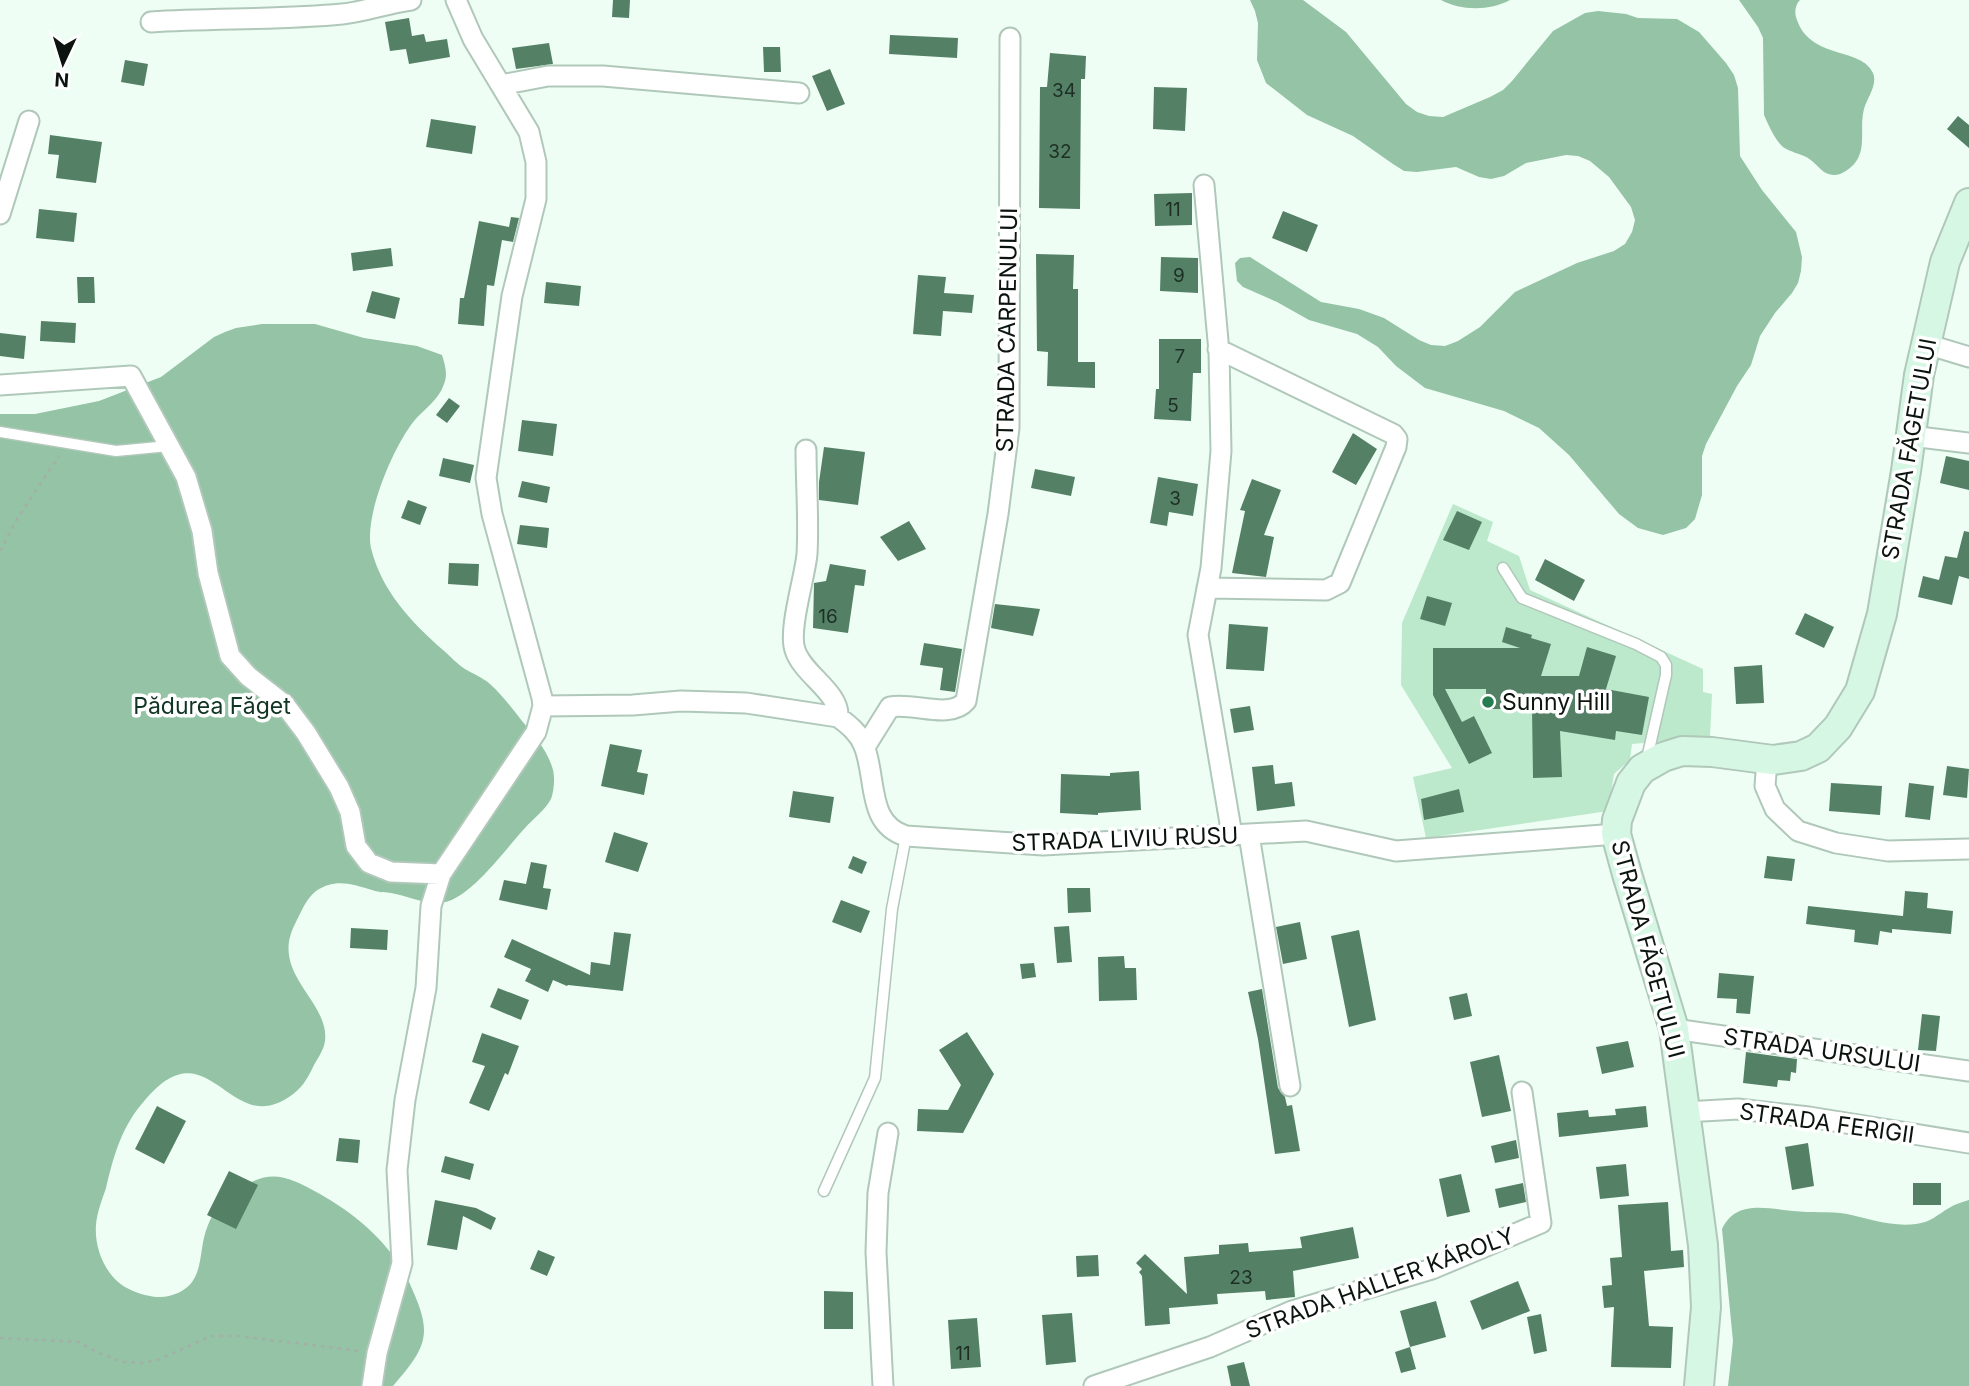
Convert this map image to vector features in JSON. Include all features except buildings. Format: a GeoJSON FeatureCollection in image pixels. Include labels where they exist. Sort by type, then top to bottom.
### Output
{"type":"FeatureCollection","features":[{"type":"Feature","properties":{"kind":"main road","name":"STRADA FĂGETULUI"},"geometry":{"type":"LineString","coordinates":[[1699,1386],[1706,1307],[1703,1245],[1674,1029],[1616,834],[1617,820],[1631,783],[1643,769],[1663,757],[1682,751],[1712,752],[1767,760],[1801,756],[1818,748],[1838,727],[1860,691],[1882,614],[1919,375],[1945,262],[1969,203]]}},
{"type":"Feature","properties":{"kind":"street"},"geometry":{"type":"LineString","coordinates":[[151,22],[276,19],[346,14],[382,4],[411,0]]}},
{"type":"Feature","properties":{"kind":"street"},"geometry":{"type":"LineString","coordinates":[[372,1386],[377,1353],[402,1263],[397,1170],[405,1100],[426,988],[432,906],[440,874],[536,732],[543,706],[492,514],[486,478],[512,296],[536,199],[536,162],[529,132],[473,39],[456,0]]}},
{"type":"Feature","properties":{"kind":"street","name":"STRADA CARPENULUI"},"geometry":{"type":"LineString","coordinates":[[865,747],[890,707],[900,705],[951,710],[961,707],[966,701],[998,514],[1009,428],[1010,38]]}},
{"type":"Feature","properties":{"kind":"street"},"geometry":{"type":"LineString","coordinates":[[501,85],[548,76],[603,76],[799,93]]}},
{"type":"Feature","properties":{"kind":"street"},"geometry":{"type":"LineString","coordinates":[[0,214],[29,121]]}},
{"type":"Feature","properties":{"kind":"street"},"geometry":{"type":"LineString","coordinates":[[1204,185],[1219,349],[1221,451],[1211,568],[1198,635],[1290,1086]]}},
{"type":"Feature","properties":{"kind":"street"},"geometry":{"type":"LineString","coordinates":[[1926,345],[1969,357]]}},
{"type":"Feature","properties":{"kind":"street"},"geometry":{"type":"LineString","coordinates":[[1207,589],[1326,590],[1340,583],[1397,439],[1394,434],[1219,349]]}},
{"type":"Feature","properties":{"kind":"street"},"geometry":{"type":"LineString","coordinates":[[0,385],[131,376],[186,477],[202,531],[208,573],[230,656],[248,676],[285,705],[306,733],[339,787],[350,812],[356,846],[369,863],[391,872],[440,874]]}},
{"type":"Feature","properties":{"kind":"street"},"geometry":{"type":"LineString","coordinates":[[1910,436],[1969,443]]}},
{"type":"Feature","properties":{"kind":"street"},"geometry":{"type":"LineString","coordinates":[[806,450],[807,553],[794,649],[810,674],[838,706],[838,717]]}},
{"type":"Feature","properties":{"kind":"street"},"geometry":{"type":"LineString","coordinates":[[543,706],[720,702],[746,703],[838,717],[850,726],[865,747],[880,817],[893,832],[906,836]]}},
{"type":"Feature","properties":{"kind":"street"},"geometry":{"type":"LineString","coordinates":[[1767,760],[1765,786],[1775,809],[1798,831],[1836,843],[1888,851],[1969,849]]}},
{"type":"Feature","properties":{"kind":"street","name":"STRADA LIVIU RUSU"},"geometry":{"type":"LineString","coordinates":[[906,836],[1043,845],[1306,831],[1396,851],[1616,834]]}},
{"type":"Feature","properties":{"kind":"street","name":"STRADA URSULUI"},"geometry":{"type":"LineString","coordinates":[[1674,1029],[1969,1072]]}},
{"type":"Feature","properties":{"kind":"street","name":"STRADA HALLER KÁROLY"},"geometry":{"type":"LineString","coordinates":[[1094,1386],[1210,1347],[1292,1311],[1432,1269],[1541,1223],[1522,1092]]}},
{"type":"Feature","properties":{"kind":"street","name":"STRADA FERIGII"},"geometry":{"type":"LineString","coordinates":[[1685,1112],[1750,1111],[1809,1117],[1969,1143]]}},
{"type":"Feature","properties":{"kind":"street"},"geometry":{"type":"LineString","coordinates":[[883,1386],[876,1252],[878,1193],[888,1133]]}},
{"type":"Feature","properties":{"kind":"lane"},"geometry":{"type":"LineString","coordinates":[[0,432],[116,451],[171,446]]}},
{"type":"Feature","properties":{"kind":"lane"},"geometry":{"type":"LineString","coordinates":[[1503,568],[1522,598],[1661,657],[1666,665],[1666,675],[1648,754],[1651,764]]}},
{"type":"Feature","properties":{"kind":"lane"},"geometry":{"type":"LineString","coordinates":[[824,1191],[874,1078],[892,909],[906,836]]}},
{"type":"Feature","properties":{"kind":"path"},"geometry":{"type":"LineString","coordinates":[[0,551],[17,519],[68,442]]}},
{"type":"Feature","properties":{"kind":"path"},"geometry":{"type":"LineString","coordinates":[[0,1338],[79,1342],[123,1362],[145,1363],[211,1336],[238,1336],[377,1353]]}},
{"type":"Feature","properties":{"kind":"green space"},"geometry":{"type":"Polygon","coordinates":[[[1250,0],[1303,0],[1346,32],[1406,104],[1429,116],[1443,117],[1503,90],[1553,31],[1585,13],[1598,11],[1638,18],[1677,19],[1699,32],[1726,63],[1738,88],[1740,156],[1762,190],[1796,232],[1802,257],[1801,271],[1792,293],[1760,336],[1751,365],[1706,444],[1702,456],[1702,495],[1695,519],[1686,528],[1663,535],[1638,528],[1619,514],[1569,455],[1539,428],[1504,411],[1425,388],[1396,366],[1378,347],[1357,334],[1309,320],[1243,287],[1237,281],[1235,263],[1240,258],[1250,257],[1321,302],[1359,309],[1384,318],[1419,340],[1431,345],[1445,346],[1480,327],[1515,292],[1625,244],[1635,220],[1631,207],[1609,177],[1590,161],[1578,156],[1566,155],[1526,163],[1504,176],[1491,179],[1456,167],[1404,171],[1353,136],[1307,115],[1266,83],[1257,60],[1258,23],[1250,0]]]}},
{"type":"Feature","properties":{"kind":"green space"},"geometry":{"type":"Polygon","coordinates":[[[1441,0],[1510,0],[1494,6],[1476,8],[1457,6],[1441,0]]]}},
{"type":"Feature","properties":{"kind":"green space"},"geometry":{"type":"Polygon","coordinates":[[[1739,0],[1800,0],[1796,7],[1797,20],[1813,42],[1858,59],[1873,73],[1873,87],[1864,109],[1861,152],[1858,159],[1844,172],[1834,175],[1824,172],[1808,158],[1783,147],[1775,136],[1764,115],[1763,38],[1739,0]]]}},
{"type":"Feature","properties":{"kind":"green space","name":"Pădurea Făget"},"geometry":{"type":"Polygon","coordinates":[[[262,324],[315,324],[364,338],[417,346],[442,355],[446,373],[442,390],[406,433],[382,482],[372,518],[371,548],[382,578],[409,616],[459,665],[490,684],[536,738],[548,756],[553,770],[553,792],[546,807],[486,873],[474,885],[450,901],[427,902],[344,883],[323,887],[312,894],[299,915],[289,942],[289,958],[294,972],[319,1013],[324,1027],[323,1048],[306,1080],[289,1097],[268,1106],[250,1104],[203,1076],[186,1073],[167,1080],[137,1110],[120,1141],[97,1215],[97,1244],[109,1272],[123,1285],[145,1295],[169,1296],[190,1285],[195,1277],[204,1236],[212,1216],[221,1205],[255,1180],[276,1176],[286,1178],[334,1202],[382,1243],[409,1282],[421,1313],[424,1337],[414,1359],[393,1386],[0,1386],[0,414],[35,414],[99,401],[161,377],[214,337],[236,328],[262,324]]]}},
{"type":"Feature","properties":{"kind":"green space"},"geometry":{"type":"Polygon","coordinates":[[[1453,504],[1493,522],[1487,541],[1519,556],[1530,590],[1703,669],[1703,692],[1712,694],[1710,737],[1632,744],[1630,760],[1614,774],[1608,811],[1426,838],[1413,777],[1452,768],[1401,685],[1402,623],[1453,504]]]}},
{"type":"Feature","properties":{"kind":"green space"},"geometry":{"type":"Polygon","coordinates":[[[1969,1200],[1969,1386],[1728,1386],[1733,1341],[1722,1229],[1735,1213],[1763,1208],[1847,1214],[1907,1225],[1926,1222],[1954,1205],[1969,1200]]]}},
{"type":"Feature","properties":{"kind":"place","name":"Sunny Hill"},"geometry":{"type":"Point","coordinates":[1488,702]}}]}
